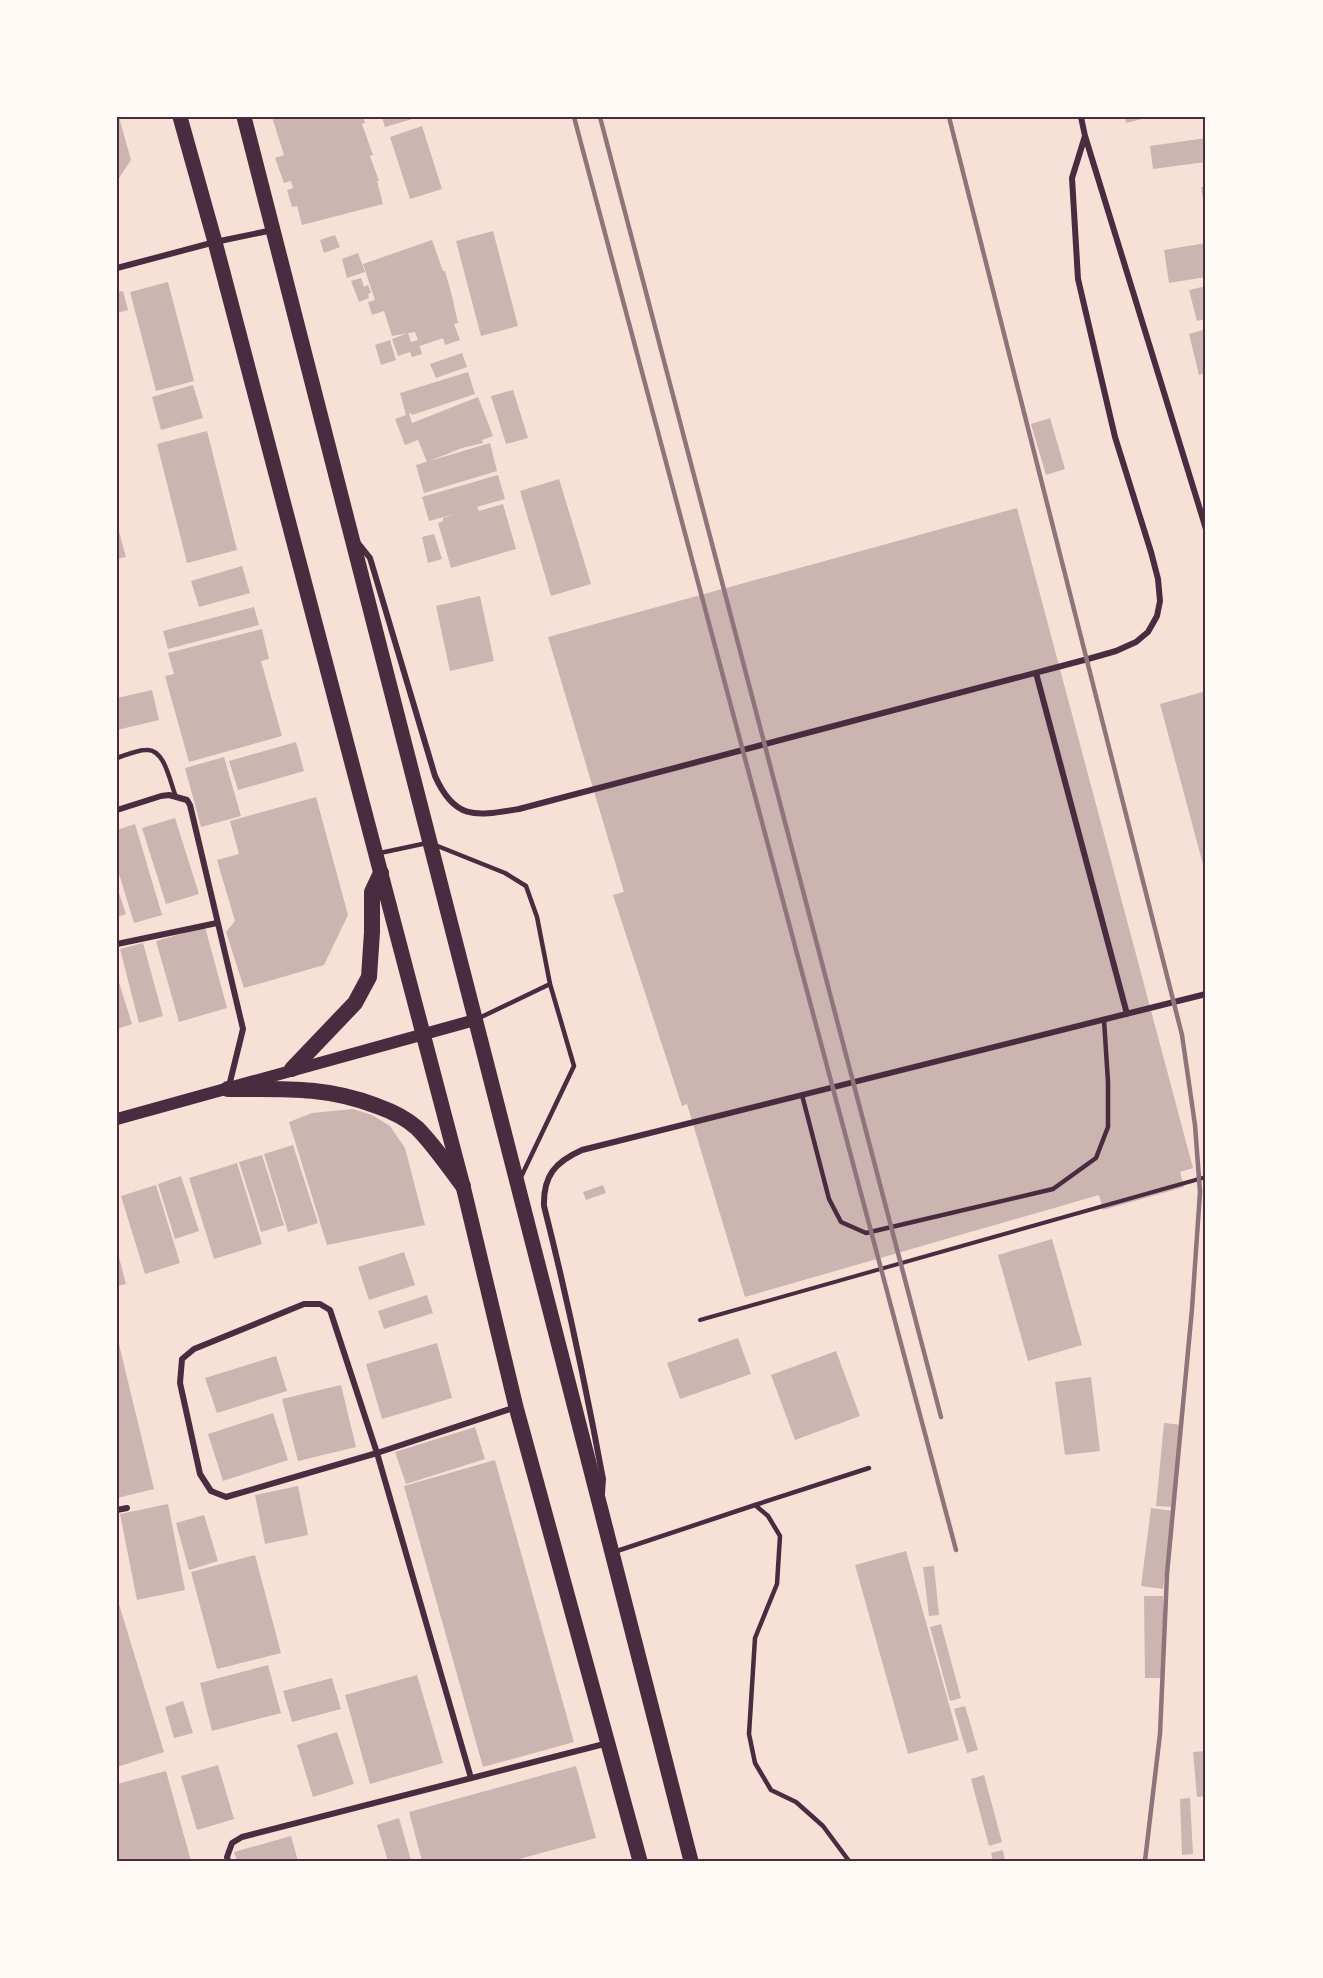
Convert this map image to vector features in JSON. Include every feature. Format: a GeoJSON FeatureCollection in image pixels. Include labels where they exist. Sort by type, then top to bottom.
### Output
{"type":"FeatureCollection","features":[{"type":"Feature","properties":{"kind":"highway"},"geometry":{"type":"LineString","coordinates":[[292,1070],[355,1003],[369,976],[372,892],[381,873]]}},
{"type":"Feature","properties":{"kind":"highway"},"geometry":{"type":"LineString","coordinates":[[228,1089],[319,1090],[354,1096],[391,1111],[416,1127],[463,1186]]}},
{"type":"Feature","properties":{"kind":"main road"},"geometry":{"type":"LineString","coordinates":[[180,117],[215,242],[463,1186],[516,1407],[640,1861]]}},
{"type":"Feature","properties":{"kind":"main road"},"geometry":{"type":"LineString","coordinates":[[244,117],[691,1861]]}},
{"type":"Feature","properties":{"kind":"main road"},"geometry":{"type":"LineString","coordinates":[[117,1119],[475,1020]]}},
{"type":"Feature","properties":{"kind":"street"},"geometry":{"type":"LineString","coordinates":[[1081,117],[1206,529]]}},
{"type":"Feature","properties":{"kind":"street"},"geometry":{"type":"LineString","coordinates":[[351,533],[370,558],[435,776],[443,794],[453,804],[469,814],[490,814],[519,809],[1036,673],[1116,651],[1136,642],[1148,632],[1157,616],[1160,601],[1158,579],[1115,437],[1078,279],[1072,178],[1085,136]]}},
{"type":"Feature","properties":{"kind":"street"},"geometry":{"type":"LineString","coordinates":[[117,268],[215,242],[273,230]]}},
{"type":"Feature","properties":{"kind":"street"},"geometry":{"type":"LineString","coordinates":[[1036,673],[1127,1014]]}},
{"type":"Feature","properties":{"kind":"street"},"geometry":{"type":"LineString","coordinates":[[117,810],[161,796],[187,800],[190,805],[243,1029],[228,1089]]}},
{"type":"Feature","properties":{"kind":"street"},"geometry":{"type":"LineString","coordinates":[[117,944],[217,923]]}},
{"type":"Feature","properties":{"kind":"street"},"geometry":{"type":"LineString","coordinates":[[602,1514],[603,1479],[584,1376],[544,1206],[543,1194],[547,1180],[555,1167],[565,1158],[582,1150],[1206,994]]}},
{"type":"Feature","properties":{"kind":"street"},"geometry":{"type":"LineString","coordinates":[[471,1778],[377,1453],[330,1310],[320,1304],[304,1304],[194,1349],[182,1359],[180,1383],[200,1474],[211,1491],[226,1497],[377,1453],[516,1407]]}},
{"type":"Feature","properties":{"kind":"street"},"geometry":{"type":"LineString","coordinates":[[117,1510],[127,1508]]}},
{"type":"Feature","properties":{"kind":"street"},"geometry":{"type":"LineString","coordinates":[[228,1861],[227,1857],[232,1843],[242,1837],[609,1743]]}},
{"type":"Feature","properties":{"kind":"lane"},"geometry":{"type":"LineString","coordinates":[[117,758],[147,749],[156,752],[161,758],[176,797]]}},
{"type":"Feature","properties":{"kind":"lane"},"geometry":{"type":"LineString","coordinates":[[376,854],[430,843],[505,873],[526,886],[537,917],[550,984],[574,1066],[517,1185]]}},
{"type":"Feature","properties":{"kind":"lane"},"geometry":{"type":"LineString","coordinates":[[475,1020],[550,984]]}},
{"type":"Feature","properties":{"kind":"lane"},"geometry":{"type":"LineString","coordinates":[[802,1095],[829,1199],[841,1222],[866,1233],[1053,1190],[1095,1158],[1108,1127],[1104,1020]]}},
{"type":"Feature","properties":{"kind":"lane"},"geometry":{"type":"LineString","coordinates":[[612,1553],[869,1468]]}},
{"type":"Feature","properties":{"kind":"lane"},"geometry":{"type":"LineString","coordinates":[[755,1505],[768,1516],[780,1536],[777,1584],[755,1638],[749,1734],[754,1763],[771,1790],[796,1802],[823,1826],[849,1861]]}},
{"type":"Feature","properties":{"kind":"path"},"geometry":{"type":"LineString","coordinates":[[700,1320],[1206,1177]]}},
{"type":"Feature","properties":{"kind":"building"},"geometry":{"type":"Polygon","coordinates":[[[117,117],[119,117],[131,160],[117,181],[117,117]]]}},
{"type":"Feature","properties":{"kind":"building"},"geometry":{"type":"Polygon","coordinates":[[[272,117],[363,117],[365,123],[362,124],[373,155],[370,156],[379,181],[377,181],[383,204],[302,225],[297,206],[292,207],[287,190],[293,188],[291,181],[284,183],[275,158],[284,155],[272,117]]]}},
{"type":"Feature","properties":{"kind":"building"},"geometry":{"type":"Polygon","coordinates":[[[382,117],[416,117],[416,118],[385,127],[382,117]]]}},
{"type":"Feature","properties":{"kind":"building"},"geometry":{"type":"Polygon","coordinates":[[[1125,117],[1146,117],[1146,118],[1126,123],[1125,117]]]}},
{"type":"Feature","properties":{"kind":"building"},"geometry":{"type":"Polygon","coordinates":[[[422,126],[442,189],[410,199],[390,137],[422,126]]]}},
{"type":"Feature","properties":{"kind":"building"},"geometry":{"type":"Polygon","coordinates":[[[1206,138],[1206,162],[1153,169],[1150,146],[1206,138]]]}},
{"type":"Feature","properties":{"kind":"building"},"geometry":{"type":"Polygon","coordinates":[[[1201,187],[1206,187],[1206,212],[1205,212],[1201,187]]]}},
{"type":"Feature","properties":{"kind":"building"},"geometry":{"type":"Polygon","coordinates":[[[493,231],[518,326],[481,336],[456,241],[493,231]]]}},
{"type":"Feature","properties":{"kind":"building"},"geometry":{"type":"Polygon","coordinates":[[[335,235],[340,247],[324,253],[320,240],[335,235]]]}},
{"type":"Feature","properties":{"kind":"building"},"geometry":{"type":"Polygon","coordinates":[[[432,240],[443,271],[445,271],[452,296],[458,323],[454,324],[460,340],[445,345],[443,338],[420,346],[415,332],[392,336],[384,311],[372,315],[368,302],[375,300],[363,264],[432,240]]]}},
{"type":"Feature","properties":{"kind":"building"},"geometry":{"type":"Polygon","coordinates":[[[1206,243],[1206,277],[1169,283],[1164,250],[1206,243]]]}},
{"type":"Feature","properties":{"kind":"building"},"geometry":{"type":"Polygon","coordinates":[[[358,253],[365,272],[347,278],[342,259],[358,253]]]}},
{"type":"Feature","properties":{"kind":"building"},"geometry":{"type":"Polygon","coordinates":[[[361,278],[364,287],[368,285],[371,293],[368,294],[369,298],[359,302],[351,281],[361,278]]]}},
{"type":"Feature","properties":{"kind":"building"},"geometry":{"type":"Polygon","coordinates":[[[168,282],[194,381],[156,391],[130,292],[168,282]]]}},
{"type":"Feature","properties":{"kind":"building"},"geometry":{"type":"Polygon","coordinates":[[[1206,286],[1206,319],[1197,321],[1189,290],[1206,286]]]}},
{"type":"Feature","properties":{"kind":"building"},"geometry":{"type":"Polygon","coordinates":[[[123,291],[128,310],[117,313],[117,292],[123,291]]]}},
{"type":"Feature","properties":{"kind":"building"},"geometry":{"type":"Polygon","coordinates":[[[1206,329],[1206,373],[1199,375],[1189,334],[1206,329]]]}},
{"type":"Feature","properties":{"kind":"building"},"geometry":{"type":"Polygon","coordinates":[[[408,333],[411,342],[418,340],[422,354],[412,357],[410,352],[398,356],[392,339],[408,333]]]}},
{"type":"Feature","properties":{"kind":"building"},"geometry":{"type":"Polygon","coordinates":[[[390,340],[396,360],[381,365],[375,345],[390,340]]]}},
{"type":"Feature","properties":{"kind":"building"},"geometry":{"type":"Polygon","coordinates":[[[462,353],[467,367],[436,378],[430,364],[462,353]]]}},
{"type":"Feature","properties":{"kind":"building"},"geometry":{"type":"Polygon","coordinates":[[[468,372],[475,394],[412,415],[411,413],[409,414],[412,423],[478,397],[493,436],[482,440],[483,443],[462,448],[427,462],[418,440],[405,445],[395,419],[406,415],[400,393],[468,372]]]}},
{"type":"Feature","properties":{"kind":"building"},"geometry":{"type":"Polygon","coordinates":[[[193,385],[203,418],[161,430],[152,397],[193,385]]]}},
{"type":"Feature","properties":{"kind":"building"},"geometry":{"type":"Polygon","coordinates":[[[513,390],[528,438],[506,444],[491,396],[513,390]]]}},
{"type":"Feature","properties":{"kind":"building"},"geometry":{"type":"Polygon","coordinates":[[[1050,418],[1065,469],[1046,475],[1031,424],[1050,418]]]}},
{"type":"Feature","properties":{"kind":"building"},"geometry":{"type":"Polygon","coordinates":[[[207,431],[237,550],[187,563],[157,444],[207,431]]]}},
{"type":"Feature","properties":{"kind":"building"},"geometry":{"type":"Polygon","coordinates":[[[490,443],[497,471],[424,493],[416,465],[490,443]]]}},
{"type":"Feature","properties":{"kind":"building"},"geometry":{"type":"Polygon","coordinates":[[[498,475],[505,499],[477,507],[479,511],[503,504],[516,549],[451,568],[438,523],[443,521],[443,518],[455,514],[429,521],[422,497],[498,475]]]}},
{"type":"Feature","properties":{"kind":"building"},"geometry":{"type":"Polygon","coordinates":[[[559,479],[591,584],[551,596],[520,491],[559,479]]]}},
{"type":"Feature","properties":{"kind":"building"},"geometry":{"type":"Polygon","coordinates":[[[1017,508],[1193,1168],[1180,1172],[1184,1187],[1103,1210],[1099,1195],[745,1297],[687,1104],[682,1106],[613,895],[624,892],[548,637],[1017,508]]]}},
{"type":"Feature","properties":{"kind":"building"},"geometry":{"type":"Polygon","coordinates":[[[117,529],[126,557],[117,559],[117,529]]]}},
{"type":"Feature","properties":{"kind":"building"},"geometry":{"type":"Polygon","coordinates":[[[434,534],[442,559],[428,563],[422,537],[434,534]]]}},
{"type":"Feature","properties":{"kind":"building"},"geometry":{"type":"Polygon","coordinates":[[[242,566],[250,593],[199,607],[191,581],[242,566]]]}},
{"type":"Feature","properties":{"kind":"building"},"geometry":{"type":"Polygon","coordinates":[[[480,596],[494,661],[450,671],[436,606],[480,596]]]}},
{"type":"Feature","properties":{"kind":"building"},"geometry":{"type":"Polygon","coordinates":[[[254,607],[259,625],[168,649],[163,631],[254,607]]]}},
{"type":"Feature","properties":{"kind":"building"},"geometry":{"type":"Polygon","coordinates":[[[262,629],[269,659],[261,661],[282,736],[189,762],[165,676],[174,674],[168,653],[262,629]]]}},
{"type":"Feature","properties":{"kind":"building"},"geometry":{"type":"Polygon","coordinates":[[[152,690],[159,720],[117,730],[117,698],[152,690]]]}},
{"type":"Feature","properties":{"kind":"building"},"geometry":{"type":"Polygon","coordinates":[[[1206,691],[1206,872],[1205,872],[1160,704],[1206,691]]]}},
{"type":"Feature","properties":{"kind":"building"},"geometry":{"type":"Polygon","coordinates":[[[296,742],[304,771],[238,790],[229,761],[296,742]]]}},
{"type":"Feature","properties":{"kind":"building"},"geometry":{"type":"Polygon","coordinates":[[[224,757],[241,816],[201,827],[185,768],[224,757]]]}},
{"type":"Feature","properties":{"kind":"building"},"geometry":{"type":"Polygon","coordinates":[[[316,797],[348,915],[324,965],[244,988],[226,932],[235,921],[217,860],[239,854],[230,821],[316,797]]]}},
{"type":"Feature","properties":{"kind":"building"},"geometry":{"type":"Polygon","coordinates":[[[175,818],[199,894],[166,904],[142,828],[175,818]]]}},
{"type":"Feature","properties":{"kind":"building"},"geometry":{"type":"Polygon","coordinates":[[[135,824],[162,915],[134,923],[117,867],[117,830],[135,824]]]}},
{"type":"Feature","properties":{"kind":"building"},"geometry":{"type":"Polygon","coordinates":[[[117,887],[126,914],[117,917],[117,887]]]}},
{"type":"Feature","properties":{"kind":"building"},"geometry":{"type":"Polygon","coordinates":[[[205,927],[227,1008],[179,1022],[156,941],[205,927]]]}},
{"type":"Feature","properties":{"kind":"building"},"geometry":{"type":"Polygon","coordinates":[[[143,943],[163,1016],[139,1023],[120,949],[143,943]]]}},
{"type":"Feature","properties":{"kind":"building"},"geometry":{"type":"Polygon","coordinates":[[[117,976],[132,1024],[117,1029],[117,976]]]}},
{"type":"Feature","properties":{"kind":"building"},"geometry":{"type":"Polygon","coordinates":[[[353,1109],[372,1115],[390,1126],[405,1148],[425,1225],[327,1245],[289,1122],[312,1113],[353,1109]]]}},
{"type":"Feature","properties":{"kind":"building"},"geometry":{"type":"Polygon","coordinates":[[[293,1145],[318,1223],[288,1232],[264,1154],[293,1145]]]}},
{"type":"Feature","properties":{"kind":"building"},"geometry":{"type":"Polygon","coordinates":[[[262,1155],[284,1225],[261,1232],[239,1162],[262,1155]]]}},
{"type":"Feature","properties":{"kind":"building"},"geometry":{"type":"Polygon","coordinates":[[[237,1163],[262,1244],[214,1259],[189,1178],[237,1163]]]}},
{"type":"Feature","properties":{"kind":"building"},"geometry":{"type":"Polygon","coordinates":[[[181,1176],[199,1231],[175,1239],[158,1184],[181,1176]]]}},
{"type":"Feature","properties":{"kind":"building"},"geometry":{"type":"Polygon","coordinates":[[[156,1185],[180,1263],[145,1274],[121,1196],[156,1185]]]}},
{"type":"Feature","properties":{"kind":"building"},"geometry":{"type":"Polygon","coordinates":[[[603,1185],[606,1193],[586,1200],[583,1192],[603,1185]]]}},
{"type":"Feature","properties":{"kind":"building"},"geometry":{"type":"Polygon","coordinates":[[[1052,1239],[1082,1345],[1028,1361],[998,1255],[1052,1239]]]}},
{"type":"Feature","properties":{"kind":"building"},"geometry":{"type":"Polygon","coordinates":[[[117,1250],[126,1284],[117,1286],[117,1250]]]}},
{"type":"Feature","properties":{"kind":"building"},"geometry":{"type":"Polygon","coordinates":[[[404,1252],[415,1285],[369,1300],[358,1267],[404,1252]]]}},
{"type":"Feature","properties":{"kind":"building"},"geometry":{"type":"Polygon","coordinates":[[[427,1295],[433,1313],[384,1329],[378,1311],[427,1295]]]}},
{"type":"Feature","properties":{"kind":"building"},"geometry":{"type":"Polygon","coordinates":[[[117,1336],[154,1489],[117,1498],[117,1336]]]}},
{"type":"Feature","properties":{"kind":"building"},"geometry":{"type":"Polygon","coordinates":[[[738,1338],[751,1374],[680,1399],[667,1363],[738,1338]]]}},
{"type":"Feature","properties":{"kind":"building"},"geometry":{"type":"Polygon","coordinates":[[[437,1343],[452,1398],[382,1419],[366,1364],[437,1343]]]}},
{"type":"Feature","properties":{"kind":"building"},"geometry":{"type":"Polygon","coordinates":[[[836,1351],[860,1416],[795,1440],[771,1375],[836,1351]]]}},
{"type":"Feature","properties":{"kind":"building"},"geometry":{"type":"Polygon","coordinates":[[[276,1356],[287,1391],[217,1413],[205,1378],[276,1356]]]}},
{"type":"Feature","properties":{"kind":"building"},"geometry":{"type":"Polygon","coordinates":[[[1091,1377],[1100,1451],[1065,1455],[1055,1382],[1091,1377]]]}},
{"type":"Feature","properties":{"kind":"building"},"geometry":{"type":"Polygon","coordinates":[[[341,1385],[356,1447],[298,1461],[282,1399],[341,1385]]]}},
{"type":"Feature","properties":{"kind":"building"},"geometry":{"type":"Polygon","coordinates":[[[273,1413],[288,1460],[223,1481],[208,1434],[273,1413]]]}},
{"type":"Feature","properties":{"kind":"building"},"geometry":{"type":"Polygon","coordinates":[[[1164,1423],[1182,1425],[1174,1507],[1156,1506],[1164,1423]]]}},
{"type":"Feature","properties":{"kind":"building"},"geometry":{"type":"Polygon","coordinates":[[[475,1427],[485,1459],[406,1484],[395,1452],[475,1427]]]}},
{"type":"Feature","properties":{"kind":"building"},"geometry":{"type":"Polygon","coordinates":[[[495,1460],[574,1742],[483,1767],[404,1486],[495,1460]]]}},
{"type":"Feature","properties":{"kind":"building"},"geometry":{"type":"Polygon","coordinates":[[[298,1486],[308,1535],[265,1544],[255,1495],[298,1486]]]}},
{"type":"Feature","properties":{"kind":"building"},"geometry":{"type":"Polygon","coordinates":[[[168,1504],[185,1590],[137,1600],[120,1514],[168,1504]]]}},
{"type":"Feature","properties":{"kind":"building"},"geometry":{"type":"Polygon","coordinates":[[[1151,1508],[1173,1511],[1163,1589],[1141,1586],[1151,1508]]]}},
{"type":"Feature","properties":{"kind":"building"},"geometry":{"type":"Polygon","coordinates":[[[204,1515],[218,1561],[189,1570],[176,1523],[204,1515]]]}},
{"type":"Feature","properties":{"kind":"building"},"geometry":{"type":"Polygon","coordinates":[[[906,1551],[959,1740],[908,1754],[855,1565],[906,1551]]]}},
{"type":"Feature","properties":{"kind":"building"},"geometry":{"type":"Polygon","coordinates":[[[255,1555],[281,1653],[217,1669],[191,1572],[255,1555]]]}},
{"type":"Feature","properties":{"kind":"building"},"geometry":{"type":"Polygon","coordinates":[[[934,1566],[939,1615],[929,1616],[923,1567],[934,1566]]]}},
{"type":"Feature","properties":{"kind":"building"},"geometry":{"type":"Polygon","coordinates":[[[1144,1596],[1163,1596],[1163,1678],[1145,1678],[1144,1596]]]}},
{"type":"Feature","properties":{"kind":"building"},"geometry":{"type":"Polygon","coordinates":[[[117,1602],[164,1752],[117,1767],[117,1602]]]}},
{"type":"Feature","properties":{"kind":"building"},"geometry":{"type":"Polygon","coordinates":[[[941,1624],[961,1698],[950,1701],[930,1627],[941,1624]]]}},
{"type":"Feature","properties":{"kind":"building"},"geometry":{"type":"Polygon","coordinates":[[[268,1665],[281,1713],[212,1731],[200,1683],[268,1665]]]}},
{"type":"Feature","properties":{"kind":"building"},"geometry":{"type":"Polygon","coordinates":[[[417,1675],[443,1763],[370,1784],[345,1695],[417,1675]]]}},
{"type":"Feature","properties":{"kind":"building"},"geometry":{"type":"Polygon","coordinates":[[[332,1678],[341,1709],[292,1722],[283,1691],[332,1678]]]}},
{"type":"Feature","properties":{"kind":"building"},"geometry":{"type":"Polygon","coordinates":[[[183,1701],[193,1733],[174,1738],[165,1707],[183,1701]]]}},
{"type":"Feature","properties":{"kind":"building"},"geometry":{"type":"Polygon","coordinates":[[[965,1706],[978,1750],[967,1753],[954,1709],[965,1706]]]}},
{"type":"Feature","properties":{"kind":"building"},"geometry":{"type":"Polygon","coordinates":[[[337,1732],[354,1784],[313,1797],[297,1745],[337,1732]]]}},
{"type":"Feature","properties":{"kind":"building"},"geometry":{"type":"Polygon","coordinates":[[[1206,1751],[1206,1796],[1197,1797],[1193,1752],[1206,1751]]]}},
{"type":"Feature","properties":{"kind":"building"},"geometry":{"type":"Polygon","coordinates":[[[218,1765],[234,1819],[197,1830],[181,1776],[218,1765]]]}},
{"type":"Feature","properties":{"kind":"building"},"geometry":{"type":"Polygon","coordinates":[[[576,1766],[596,1838],[512,1861],[422,1861],[409,1812],[576,1766]]]}},
{"type":"Feature","properties":{"kind":"building"},"geometry":{"type":"Polygon","coordinates":[[[166,1771],[191,1861],[117,1861],[117,1784],[166,1771]]]}},
{"type":"Feature","properties":{"kind":"building"},"geometry":{"type":"Polygon","coordinates":[[[984,1775],[1002,1842],[989,1846],[971,1779],[984,1775]]]}},
{"type":"Feature","properties":{"kind":"building"},"geometry":{"type":"Polygon","coordinates":[[[1190,1798],[1193,1854],[1182,1855],[1180,1799],[1190,1798]]]}},
{"type":"Feature","properties":{"kind":"building"},"geometry":{"type":"Polygon","coordinates":[[[399,1818],[411,1860],[388,1861],[377,1825],[399,1818]]]}},
{"type":"Feature","properties":{"kind":"building"},"geometry":{"type":"Polygon","coordinates":[[[291,1836],[298,1861],[237,1861],[234,1852],[291,1836]]]}},
{"type":"Feature","properties":{"kind":"building"},"geometry":{"type":"Polygon","coordinates":[[[1003,1850],[1005,1861],[993,1861],[991,1853],[1003,1850]]]}},
{"type":"Feature","properties":{"kind":"railway"},"geometry":{"type":"LineString","coordinates":[[574,117],[956,1550]]}},
{"type":"Feature","properties":{"kind":"railway"},"geometry":{"type":"LineString","coordinates":[[600,117],[941,1417]]}},
{"type":"Feature","properties":{"kind":"railway"},"geometry":{"type":"LineString","coordinates":[[949,117],[1182,1035],[1195,1125],[1200,1192],[1192,1309],[1167,1574],[1160,1734],[1145,1861]]}}]}
